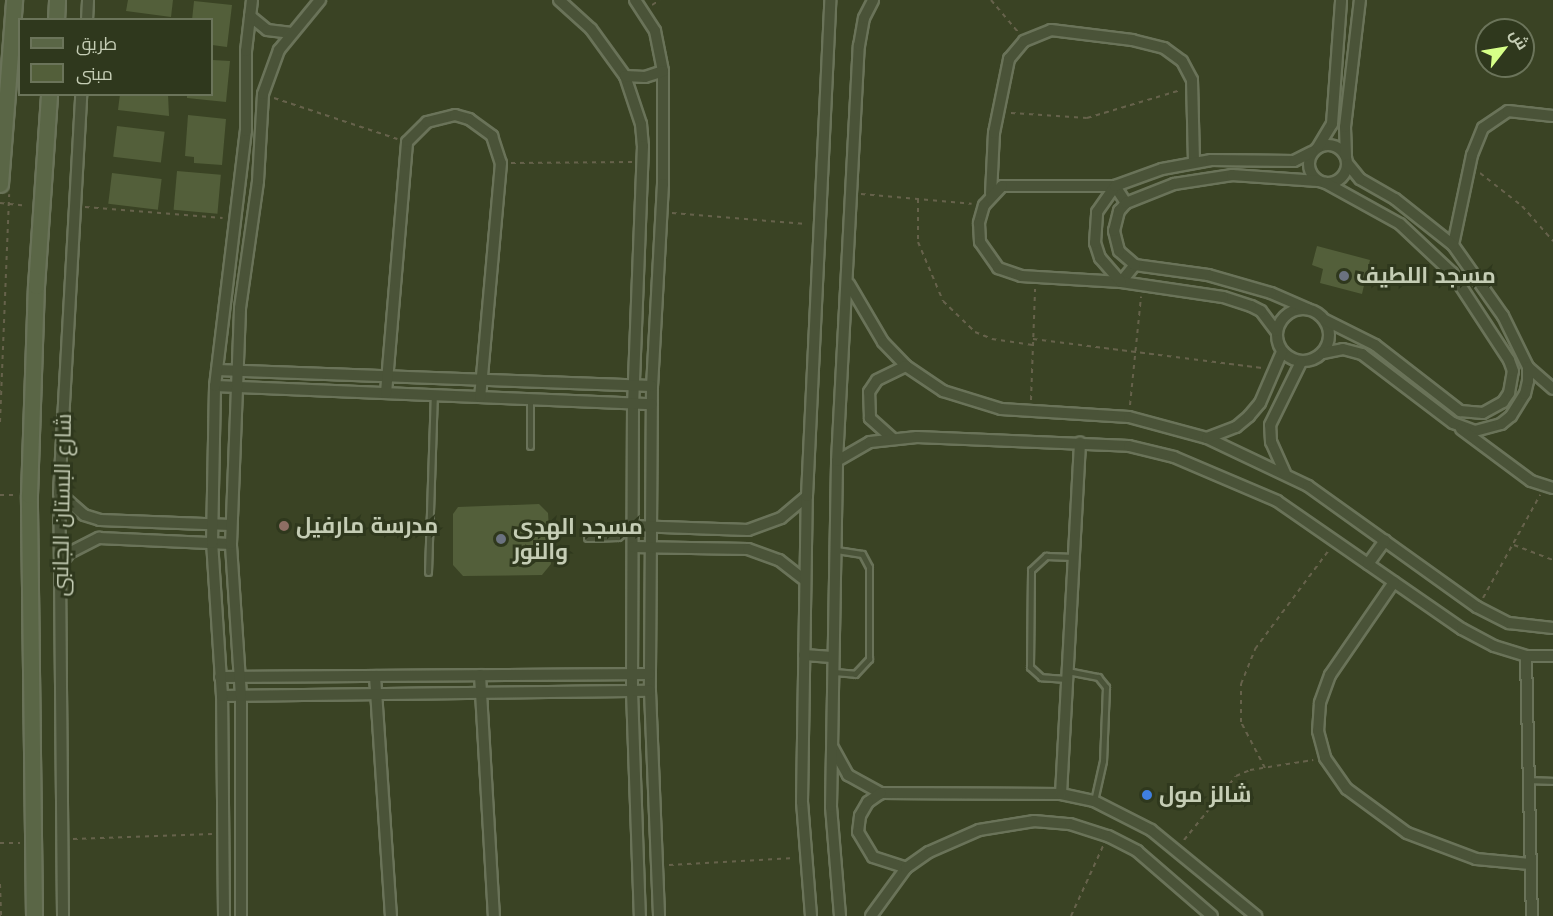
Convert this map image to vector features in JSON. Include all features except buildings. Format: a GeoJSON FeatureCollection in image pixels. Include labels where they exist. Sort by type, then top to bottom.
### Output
{"type":"FeatureCollection","features":[{"type":"Feature","properties":{"kind":"street"},"geometry":{"type":"LineString","coordinates":[[5,188],[14,0]]}},
{"type":"Feature","properties":{"kind":"street"},"geometry":{"type":"LineString","coordinates":[[56,18],[57,0]]}},
{"type":"Feature","properties":{"kind":"street"},"geometry":{"type":"LineString","coordinates":[[87,18],[88,0]]}},
{"type":"Feature","properties":{"kind":"street"},"geometry":{"type":"LineString","coordinates":[[224,916],[222,696],[212,543],[215,386],[246,131],[252,0]]}},
{"type":"Feature","properties":{"kind":"street"},"geometry":{"type":"LineString","coordinates":[[241,916],[241,696],[231,544],[234,387],[263,94],[279,50],[290,33],[320,0]]}},
{"type":"Feature","properties":{"kind":"street"},"geometry":{"type":"LineString","coordinates":[[635,0],[655,31],[663,71],[662,212],[652,386],[650,674],[659,916]]}},
{"type":"Feature","properties":{"kind":"street"},"geometry":{"type":"LineString","coordinates":[[840,916],[832,842],[831,741],[837,461],[849,284],[859,46],[864,18],[873,0]]}},
{"type":"Feature","properties":{"kind":"street"},"geometry":{"type":"LineString","coordinates":[[1322,182],[1309,168],[1315,150],[1332,124],[1341,0]]}},
{"type":"Feature","properties":{"kind":"street"},"geometry":{"type":"LineString","coordinates":[[1322,182],[1341,179],[1347,160],[1344,137],[1360,0]]}},
{"type":"Feature","properties":{"kind":"street"},"geometry":{"type":"LineString","coordinates":[[561,1],[591,28],[625,76],[641,124],[644,161],[633,385],[632,674],[640,916]]}},
{"type":"Feature","properties":{"kind":"street"},"geometry":{"type":"LineString","coordinates":[[811,916],[804,858],[807,496],[822,225],[831,1]]}},
{"type":"Feature","properties":{"kind":"street"},"geometry":{"type":"LineString","coordinates":[[250,16],[267,30],[290,33]]}},
{"type":"Feature","properties":{"kind":"street"},"geometry":{"type":"LineString","coordinates":[[991,194],[997,113],[1009,59],[1024,40],[1051,30],[1065,29],[1164,48],[1182,61],[1192,87],[1194,161]]}},
{"type":"Feature","properties":{"kind":"street"},"geometry":{"type":"LineString","coordinates":[[625,76],[645,78],[663,71]]}},
{"type":"Feature","properties":{"kind":"street"},"geometry":{"type":"LineString","coordinates":[[34,916],[29,495],[40,207],[50,96]]}},
{"type":"Feature","properties":{"kind":"street","name":"شارع البستان الجانبى"},"geometry":{"type":"LineString","coordinates":[[63,916],[59,493],[72,206],[81,96]]}},
{"type":"Feature","properties":{"kind":"street"},"geometry":{"type":"LineString","coordinates":[[1453,245],[1476,141],[1494,117],[1508,111],[1523,110],[1553,116]]}},
{"type":"Feature","properties":{"kind":"street"},"geometry":{"type":"LineString","coordinates":[[386,393],[407,142],[415,130],[434,119],[455,116],[469,118],[492,136],[501,163],[480,397]]}},
{"type":"Feature","properties":{"kind":"street"},"geometry":{"type":"LineString","coordinates":[[1207,438],[1236,427],[1249,416],[1260,403],[1275,369],[1282,352],[1276,331],[1261,311],[1223,297],[1121,282],[1035,277],[1008,273],[988,259],[980,233],[984,205],[991,194],[1002,186],[1020,184],[1088,189],[1114,186],[1194,161],[1294,161],[1315,150],[1334,145],[1360,179],[1395,199],[1453,245],[1492,297],[1528,368],[1553,389]]}},
{"type":"Feature","properties":{"kind":"street"},"geometry":{"type":"LineString","coordinates":[[1211,177],[1296,177],[1322,182],[1378,210],[1419,240],[1452,273],[1509,360],[1512,382],[1503,402],[1483,413],[1460,411],[1375,345],[1308,309],[1240,283],[1135,265],[1119,251],[1113,231],[1119,211],[1126,203],[1157,188],[1211,177]]}},
{"type":"Feature","properties":{"kind":"street"},"geometry":{"type":"LineString","coordinates":[[1114,186],[1126,203]]}},
{"type":"Feature","properties":{"kind":"street"},"geometry":{"type":"LineString","coordinates":[[1114,186],[1097,212],[1095,243],[1109,272],[1121,282]]}},
{"type":"Feature","properties":{"kind":"street"},"geometry":{"type":"LineString","coordinates":[[1121,282],[1135,265]]}},
{"type":"Feature","properties":{"kind":"street"},"geometry":{"type":"LineString","coordinates":[[849,284],[883,342],[906,366],[966,401],[1000,409],[1129,417],[1207,438],[1285,473],[1477,607],[1509,623],[1553,628]]}},
{"type":"Feature","properties":{"kind":"street"},"geometry":{"type":"LineString","coordinates":[[1276,331],[1287,313],[1308,309]]}},
{"type":"Feature","properties":{"kind":"street"},"geometry":{"type":"LineString","coordinates":[[1323,353],[1329,331],[1325,320]]}},
{"type":"Feature","properties":{"kind":"street"},"geometry":{"type":"LineString","coordinates":[[1285,473],[1271,442],[1270,425],[1301,362],[1323,353],[1343,349],[1362,354],[1453,423],[1549,488]]}},
{"type":"Feature","properties":{"kind":"street"},"geometry":{"type":"LineString","coordinates":[[1282,352],[1301,362]]}},
{"type":"Feature","properties":{"kind":"street"},"geometry":{"type":"LineString","coordinates":[[1509,360],[1522,354]]}},
{"type":"Feature","properties":{"kind":"street"},"geometry":{"type":"LineString","coordinates":[[892,438],[870,418],[868,392],[877,380],[906,366]]}},
{"type":"Feature","properties":{"kind":"street"},"geometry":{"type":"LineString","coordinates":[[1453,423],[1475,431],[1506,420],[1525,394],[1528,368]]}},
{"type":"Feature","properties":{"kind":"street"},"geometry":{"type":"LineString","coordinates":[[217,370],[652,386]]}},
{"type":"Feature","properties":{"kind":"street"},"geometry":{"type":"LineString","coordinates":[[215,386],[652,404]]}},
{"type":"Feature","properties":{"kind":"street"},"geometry":{"type":"LineString","coordinates":[[1453,423],[1460,411]]}},
{"type":"Feature","properties":{"kind":"street"},"geometry":{"type":"LineString","coordinates":[[837,461],[870,442],[892,438],[1129,446],[1206,469],[1277,501],[1462,629],[1526,656],[1553,656]]}},
{"type":"Feature","properties":{"kind":"street"},"geometry":{"type":"LineString","coordinates":[[1061,794],[1080,443]]}},
{"type":"Feature","properties":{"kind":"street"},"geometry":{"type":"LineString","coordinates":[[59,493],[77,510],[100,520],[231,525]]}},
{"type":"Feature","properties":{"kind":"street"},"geometry":{"type":"LineString","coordinates":[[633,526],[748,530],[781,518],[807,496]]}},
{"type":"Feature","properties":{"kind":"street"},"geometry":{"type":"LineString","coordinates":[[59,566],[69,553],[99,538],[231,544]]}},
{"type":"Feature","properties":{"kind":"street"},"geometry":{"type":"LineString","coordinates":[[1368,564],[1385,541]]}},
{"type":"Feature","properties":{"kind":"street"},"geometry":{"type":"LineString","coordinates":[[633,547],[748,549],[779,560],[806,580]]}},
{"type":"Feature","properties":{"kind":"street"},"geometry":{"type":"LineString","coordinates":[[1394,582],[1330,675],[1320,703],[1318,731],[1325,758],[1347,789],[1407,833],[1476,859],[1530,864]]}},
{"type":"Feature","properties":{"kind":"street"},"geometry":{"type":"LineString","coordinates":[[804,655],[832,657]]}},
{"type":"Feature","properties":{"kind":"street"},"geometry":{"type":"LineString","coordinates":[[1526,656],[1532,916]]}},
{"type":"Feature","properties":{"kind":"street"},"geometry":{"type":"LineString","coordinates":[[220,677],[650,674]]}},
{"type":"Feature","properties":{"kind":"street"},"geometry":{"type":"LineString","coordinates":[[480,675],[494,916]]}},
{"type":"Feature","properties":{"kind":"street"},"geometry":{"type":"LineString","coordinates":[[375,676],[391,916]]}},
{"type":"Feature","properties":{"kind":"street"},"geometry":{"type":"LineString","coordinates":[[222,696],[650,691]]}},
{"type":"Feature","properties":{"kind":"street"},"geometry":{"type":"LineString","coordinates":[[831,741],[848,775],[881,793],[1061,794],[1094,801],[1151,830],[1254,915]]}},
{"type":"Feature","properties":{"kind":"street"},"geometry":{"type":"LineString","coordinates":[[881,793],[868,802],[860,816],[858,832],[873,857],[906,868]]}},
{"type":"Feature","properties":{"kind":"street"},"geometry":{"type":"LineString","coordinates":[[871,916],[906,868],[954,840],[1006,824],[1070,824],[1108,836],[1137,851],[1212,916]]}},
{"type":"Feature","properties":{"kind":"lane"},"geometry":{"type":"LineString","coordinates":[[428,572],[434,395]]}},
{"type":"Feature","properties":{"kind":"lane"},"geometry":{"type":"LineString","coordinates":[[530,399],[530,446]]}},
{"type":"Feature","properties":{"kind":"lane"},"geometry":{"type":"LineString","coordinates":[[587,538],[618,537],[633,526]]}},
{"type":"Feature","properties":{"kind":"lane"},"geometry":{"type":"LineString","coordinates":[[618,537],[633,547]]}},
{"type":"Feature","properties":{"kind":"lane"},"geometry":{"type":"LineString","coordinates":[[832,672],[855,674],[869,659],[867,560],[855,551],[835,549]]}},
{"type":"Feature","properties":{"kind":"lane"},"geometry":{"type":"LineString","coordinates":[[1074,557],[1046,556],[1031,570],[1030,667],[1041,677],[1067,675],[1098,677],[1106,687],[1104,761],[1094,801]]}},
{"type":"Feature","properties":{"kind":"lane"},"geometry":{"type":"LineString","coordinates":[[1529,780],[1553,781]]}},
{"type":"Feature","properties":{"kind":"path"},"geometry":{"type":"LineString","coordinates":[[991,0],[1024,40]]}},
{"type":"Feature","properties":{"kind":"path"},"geometry":{"type":"LineString","coordinates":[[997,113],[1087,118],[1192,87]]}},
{"type":"Feature","properties":{"kind":"path"},"geometry":{"type":"LineString","coordinates":[[263,94],[407,142]]}},
{"type":"Feature","properties":{"kind":"path"},"geometry":{"type":"LineString","coordinates":[[501,163],[644,161]]}},
{"type":"Feature","properties":{"kind":"path"},"geometry":{"type":"LineString","coordinates":[[1469,168],[1499,185],[1553,242]]}},
{"type":"Feature","properties":{"kind":"path"},"geometry":{"type":"LineString","coordinates":[[0,422],[8,204],[5,188]]}},
{"type":"Feature","properties":{"kind":"path"},"geometry":{"type":"LineString","coordinates":[[853,194],[984,205]]}},
{"type":"Feature","properties":{"kind":"path"},"geometry":{"type":"LineString","coordinates":[[918,199],[918,242],[942,301],[975,332],[992,339],[1033,345]]}},
{"type":"Feature","properties":{"kind":"path"},"geometry":{"type":"LineString","coordinates":[[0,203],[40,207]]}},
{"type":"Feature","properties":{"kind":"path"},"geometry":{"type":"LineString","coordinates":[[72,206],[235,219]]}},
{"type":"Feature","properties":{"kind":"path"},"geometry":{"type":"LineString","coordinates":[[662,212],[822,225]]}},
{"type":"Feature","properties":{"kind":"path"},"geometry":{"type":"LineString","coordinates":[[1031,410],[1035,277]]}},
{"type":"Feature","properties":{"kind":"path"},"geometry":{"type":"LineString","coordinates":[[1129,417],[1142,285]]}},
{"type":"Feature","properties":{"kind":"path"},"geometry":{"type":"LineString","coordinates":[[1033,339],[1136,349],[1275,369]]}},
{"type":"Feature","properties":{"kind":"path"},"geometry":{"type":"LineString","coordinates":[[1477,607],[1549,488]]}},
{"type":"Feature","properties":{"kind":"path"},"geometry":{"type":"LineString","coordinates":[[1264,768],[1241,722],[1240,694],[1246,666],[1255,649],[1336,540]]}},
{"type":"Feature","properties":{"kind":"path"},"geometry":{"type":"LineString","coordinates":[[1513,545],[1553,560]]}},
{"type":"Feature","properties":{"kind":"path"},"geometry":{"type":"LineString","coordinates":[[1176,851],[1225,786],[1250,770],[1325,758]]}},
{"type":"Feature","properties":{"kind":"path"},"geometry":{"type":"LineString","coordinates":[[62,840],[222,834]]}},
{"type":"Feature","properties":{"kind":"path"},"geometry":{"type":"LineString","coordinates":[[1071,916],[1108,836]]}},
{"type":"Feature","properties":{"kind":"path"},"geometry":{"type":"LineString","coordinates":[[0,843],[32,843]]}},
{"type":"Feature","properties":{"kind":"path"},"geometry":{"type":"LineString","coordinates":[[656,866],[804,858]]}},
{"type":"Feature","properties":{"kind":"path"},"geometry":{"type":"LineString","coordinates":[[0,884],[2,916]]}},
{"type":"Feature","properties":{"kind":"place","name":"مسجد اللطيف"},"geometry":{"type":"Point","coordinates":[1344,276]}},
{"type":"Feature","properties":{"kind":"place","name":"مدرسة مارفيل"},"geometry":{"type":"Point","coordinates":[284,526]}},
{"type":"Feature","properties":{"kind":"place","name":"مسجد الهدى والنور"},"geometry":{"type":"Point","coordinates":[501,539]}},
{"type":"Feature","properties":{"kind":"place","name":"شالز مول"},"geometry":{"type":"Point","coordinates":[1147,795]}}]}
